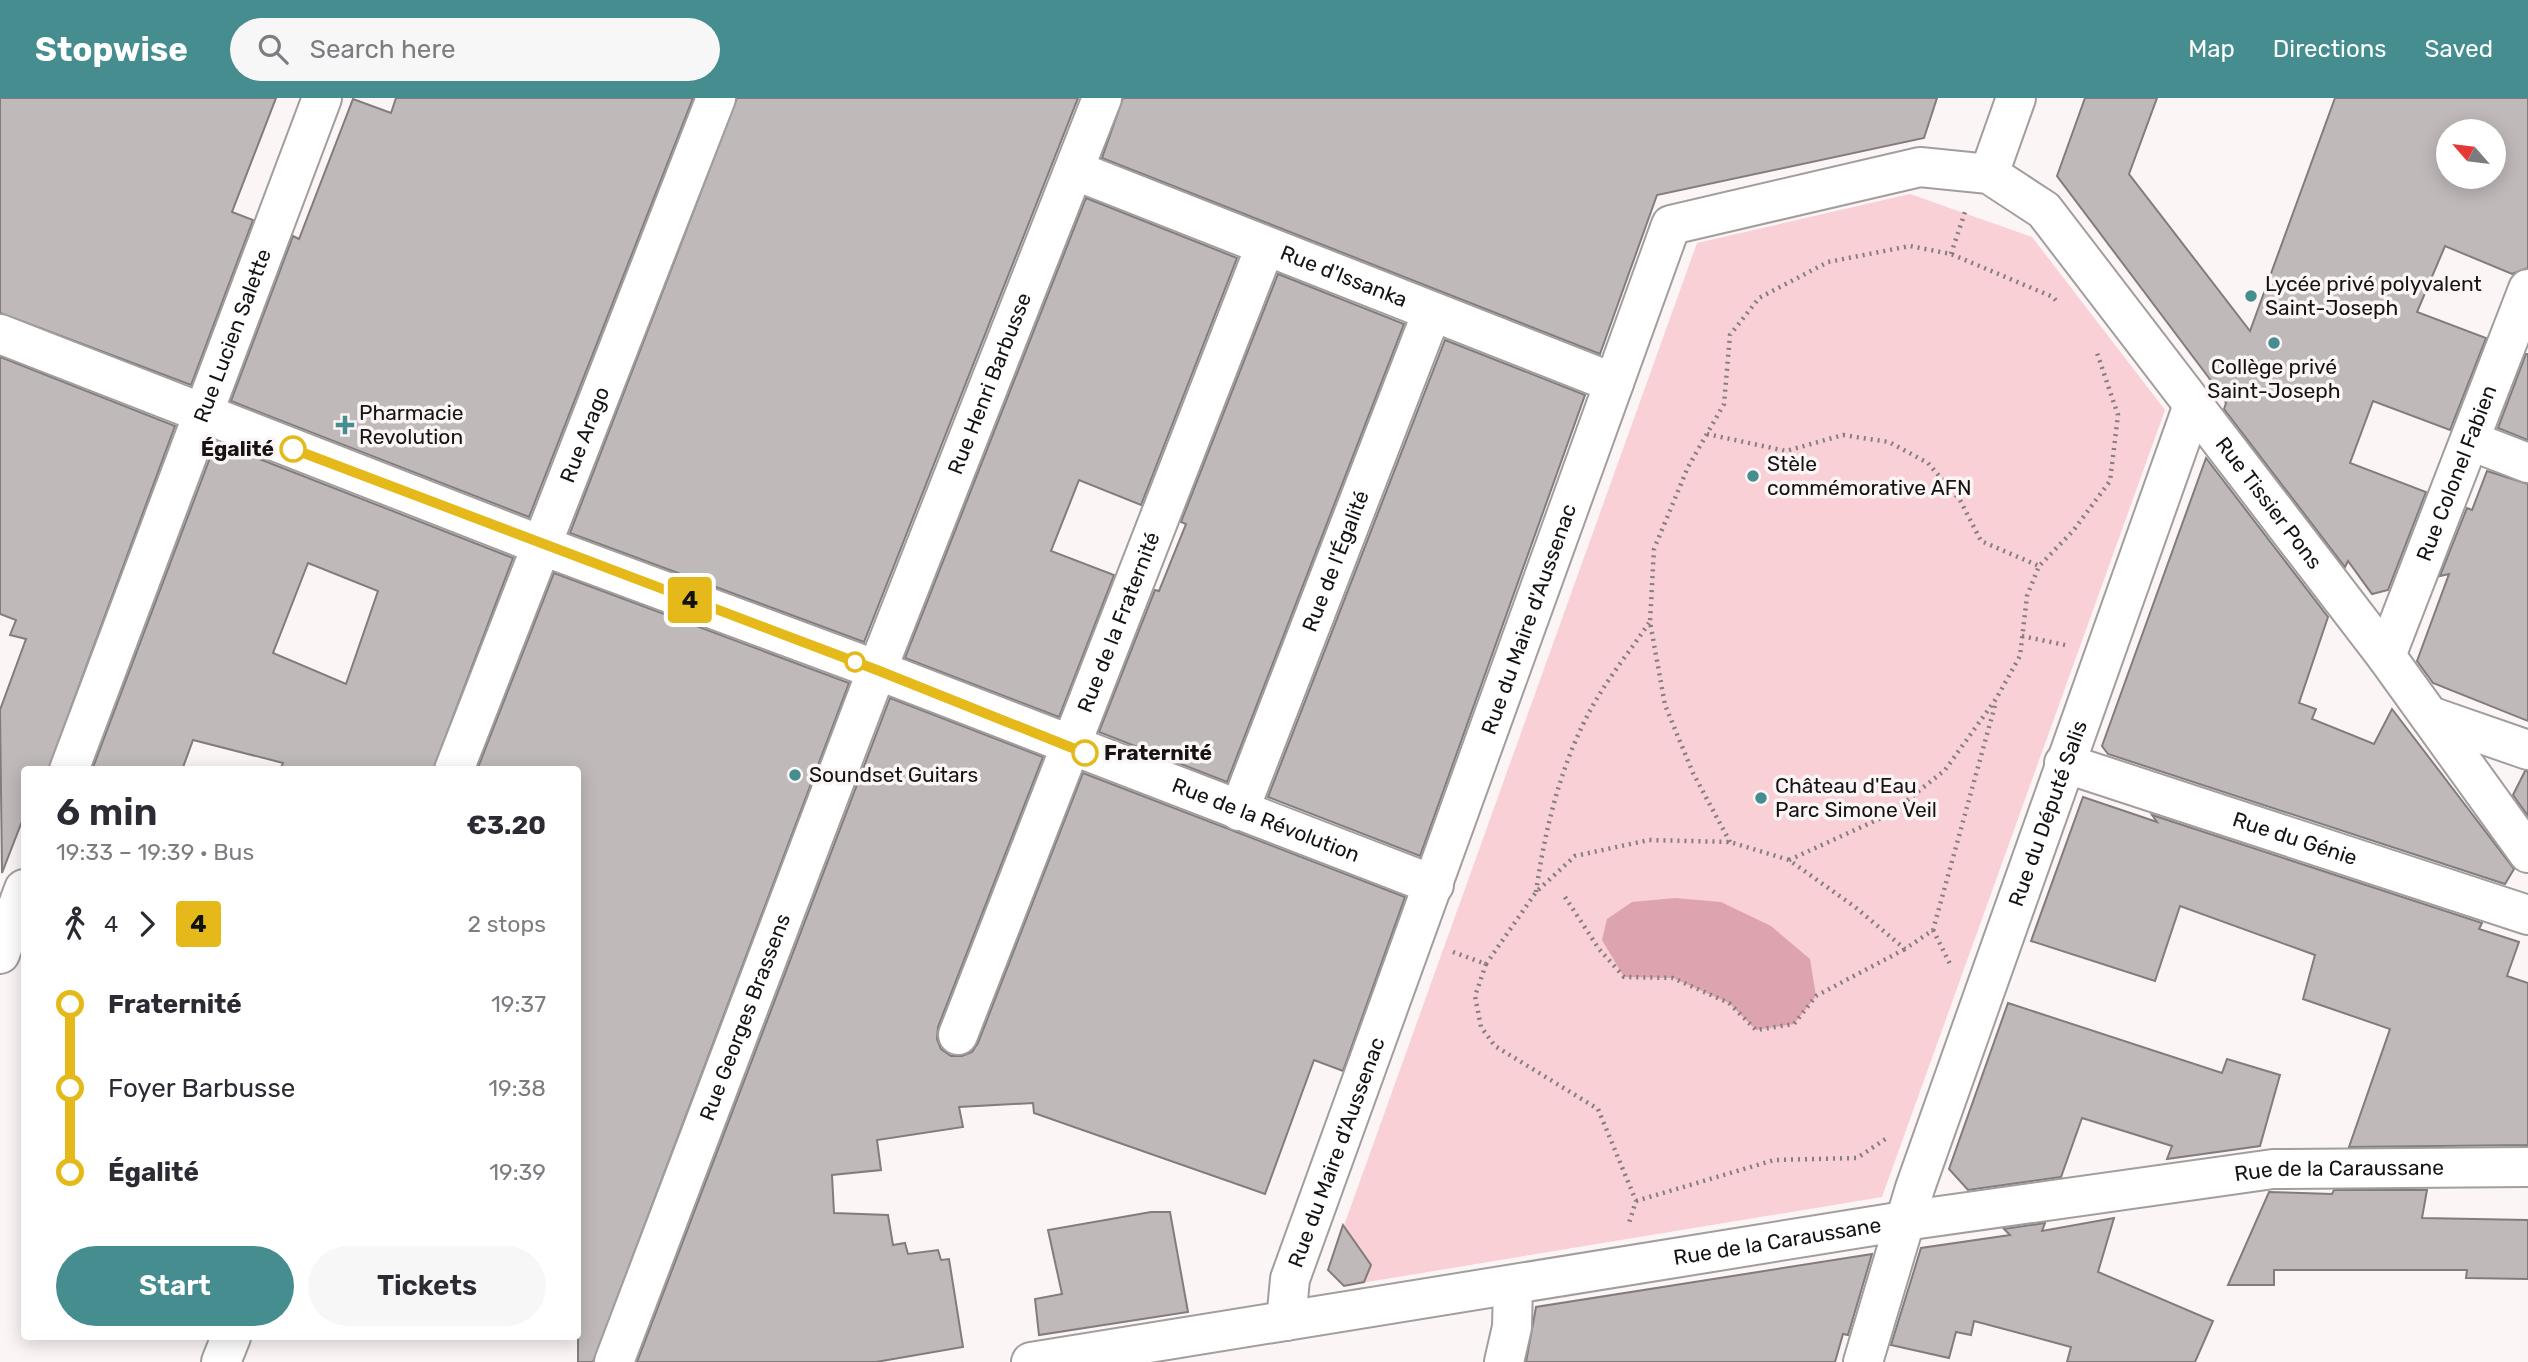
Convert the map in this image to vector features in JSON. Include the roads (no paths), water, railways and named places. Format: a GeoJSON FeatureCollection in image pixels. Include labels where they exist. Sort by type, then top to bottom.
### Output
{"type":"FeatureCollection","features":[{"type":"Feature","properties":{"kind":"street","name":"Rue Lucien Salette"},"geometry":{"type":"LineString","coordinates":[[70,766],[322,98]]}},
{"type":"Feature","properties":{"kind":"street","name":"Rue Arago"},"geometry":{"type":"LineString","coordinates":[[456,766],[716,98]]}},
{"type":"Feature","properties":{"kind":"street","name":"Rue Henri Barbusse"},"geometry":{"type":"LineString","coordinates":[[877,670],[1102,98]]}},
{"type":"Feature","properties":{"kind":"street"},"geometry":{"type":"LineString","coordinates":[[1989,174],[2015,98]]}},
{"type":"Feature","properties":{"kind":"street","name":"Rue du Maire d'Aussenac"},"geometry":{"type":"LineString","coordinates":[[1286,1321],[1290,1279],[1671,225],[1920,167],[1989,174]]}},
{"type":"Feature","properties":{"kind":"street","name":"Rue d'Issanka"},"geometry":{"type":"LineString","coordinates":[[1074,170],[1614,383]]}},
{"type":"Feature","properties":{"kind":"street","name":"Rue Tissier Pons"},"geometry":{"type":"LineString","coordinates":[[1989,174],[2044,210],[2386,656],[2528,853]]}},
{"type":"Feature","properties":{"kind":"street","name":"Rue de la Fraternité"},"geometry":{"type":"LineString","coordinates":[[958,1035],[1265,247]]}},
{"type":"Feature","properties":{"kind":"street","name":"Rue Colonel Fabien"},"geometry":{"type":"LineString","coordinates":[[2386,656],[2528,289]]}},
{"type":"Feature","properties":{"kind":"street","name":"Rue de l'Égalité"},"geometry":{"type":"LineString","coordinates":[[1238,811],[1432,312]]}},
{"type":"Feature","properties":{"kind":"street","name":"Rue de la Révolution"},"geometry":{"type":"LineString","coordinates":[[0,334],[202,414],[1434,885]]}},
{"type":"Feature","properties":{"kind":"street","name":"Rue du Député Salis"},"geometry":{"type":"LineString","coordinates":[[1863,1362],[1904,1221],[2063,763],[2193,405]]}},
{"type":"Feature","properties":{"kind":"street"},"geometry":{"type":"LineString","coordinates":[[2471,442],[2528,463]]}},
{"type":"Feature","properties":{"kind":"street","name":"Rue Georges Brassens"},"geometry":{"type":"LineString","coordinates":[[614,1362],[877,670]]}},
{"type":"Feature","properties":{"kind":"street"},"geometry":{"type":"LineString","coordinates":[[2430,716],[2528,750]]}},
{"type":"Feature","properties":{"kind":"street","name":"Rue du Génie"},"geometry":{"type":"LineString","coordinates":[[2063,763],[2528,915]]}},
{"type":"Feature","properties":{"kind":"street"},"geometry":{"type":"LineString","coordinates":[[0,954],[21,897]]}},
{"type":"Feature","properties":{"kind":"street","name":"Rue de la Caraussane"},"geometry":{"type":"LineString","coordinates":[[1031,1362],[1904,1221],[2273,1169],[2528,1167]]}},
{"type":"Feature","properties":{"kind":"street"},"geometry":{"type":"LineString","coordinates":[[1504,1362],[1513,1327],[1513,1286]]}},
{"type":"Feature","properties":{"kind":"street"},"geometry":{"type":"LineString","coordinates":[[221,1362],[229,1340]]}},
{"type":"Feature","properties":{"kind":"place","name":"Lycée privé polyvalent Saint-Joseph"},"geometry":{"type":"Point","coordinates":[2251,296]}},
{"type":"Feature","properties":{"kind":"place","name":"Collège privé Saint-Joseph"},"geometry":{"type":"Point","coordinates":[2274,343]}},
{"type":"Feature","properties":{"kind":"place","name":"Pharmacie Revolution"},"geometry":{"type":"Point","coordinates":[345,425]}},
{"type":"Feature","properties":{"kind":"place","name":"Égalité"},"geometry":{"type":"Point","coordinates":[293,449]}},
{"type":"Feature","properties":{"kind":"place","name":"Stèle commémorative AFN"},"geometry":{"type":"Point","coordinates":[1753,476]}},
{"type":"Feature","properties":{"kind":"place","name":"Fraternité"},"geometry":{"type":"Point","coordinates":[1085,753]}},
{"type":"Feature","properties":{"kind":"place","name":"Soundset Guitars"},"geometry":{"type":"Point","coordinates":[795,775]}},
{"type":"Feature","properties":{"kind":"place","name":"Château d'Eau Parc Simone Veil"},"geometry":{"type":"Point","coordinates":[1761,798]}}]}
